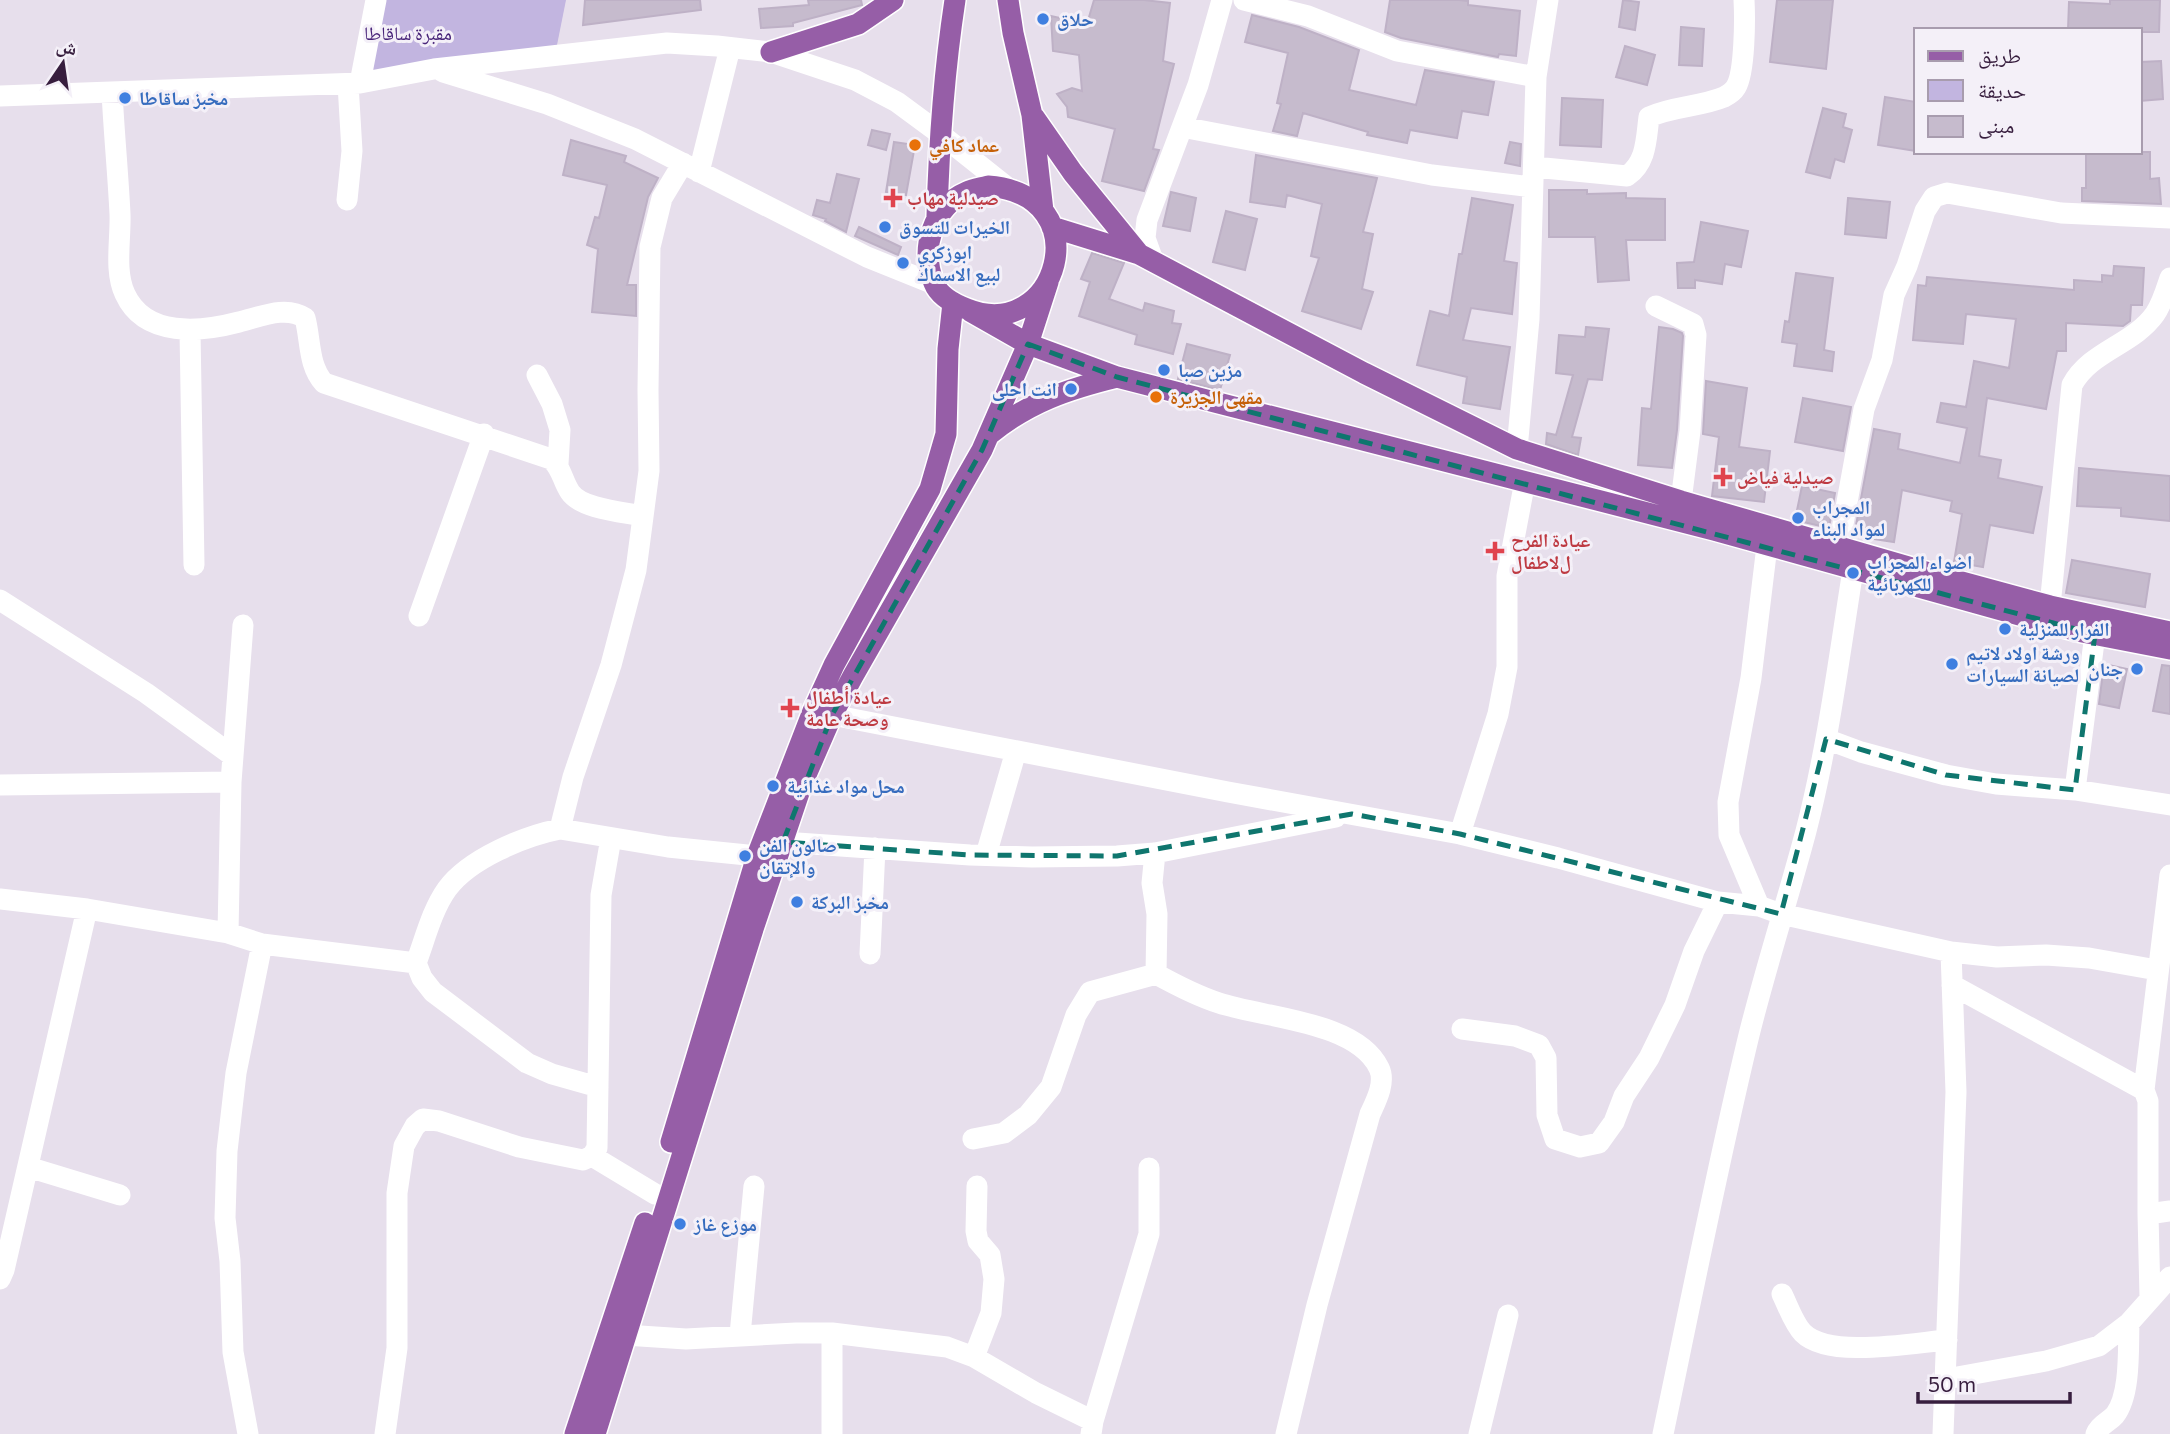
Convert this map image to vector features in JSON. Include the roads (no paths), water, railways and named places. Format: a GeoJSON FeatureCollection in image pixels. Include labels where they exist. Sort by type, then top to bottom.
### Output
{"type":"FeatureCollection","features":[{"type":"Feature","properties":{"kind":"main road"},"geometry":{"type":"LineString","coordinates":[[771,52],[858,24],[893,0]]}},
{"type":"Feature","properties":{"kind":"main road"},"geometry":{"type":"LineString","coordinates":[[937,216],[939,133],[955,0]]}},
{"type":"Feature","properties":{"kind":"main road"},"geometry":{"type":"LineString","coordinates":[[595,1434],[749,942],[803,784],[832,715],[988,436],[1028,344],[1056,255],[1047,219],[1032,115],[1013,33],[1009,0]]}},
{"type":"Feature","properties":{"kind":"main road"},"geometry":{"type":"LineString","coordinates":[[1032,115],[1067,164],[1146,258]]}},
{"type":"Feature","properties":{"kind":"main road"},"geometry":{"type":"LineString","coordinates":[[2170,632],[2050,606],[1681,500],[1517,449],[1364,373],[1146,258],[1047,219],[1030,198],[1008,188],[988,186],[968,191],[950,201],[937,216],[929,235],[928,257],[934,284],[961,307],[1028,344],[1116,377],[1525,481],[2095,634],[2170,649]]}},
{"type":"Feature","properties":{"kind":"main road"},"geometry":{"type":"LineString","coordinates":[[961,307],[988,314],[1006,313],[1023,307],[1037,296],[1048,282]]}},
{"type":"Feature","properties":{"kind":"main road"},"geometry":{"type":"LineString","coordinates":[[575,1434],[655,1194],[757,856],[813,711],[834,665],[930,489],[946,434],[948,349],[961,307]]}},
{"type":"Feature","properties":{"kind":"main road"},"geometry":{"type":"LineString","coordinates":[[988,436],[1007,420],[1038,401],[1116,377]]}},
{"type":"Feature","properties":{"kind":"street"},"geometry":{"type":"LineString","coordinates":[[347,200],[354,83],[376,0]]}},
{"type":"Feature","properties":{"kind":"street"},"geometry":{"type":"LineString","coordinates":[[1146,258],[1147,220],[1198,85],[1222,0]]}},
{"type":"Feature","properties":{"kind":"street"},"geometry":{"type":"LineString","coordinates":[[1244,0],[1308,16],[1397,51],[1536,77]]}},
{"type":"Feature","properties":{"kind":"street"},"geometry":{"type":"LineString","coordinates":[[1517,449],[1529,319],[1536,77],[1548,0]]}},
{"type":"Feature","properties":{"kind":"street"},"geometry":{"type":"LineString","coordinates":[[1182,127],[1432,175],[1628,176],[1639,167],[1645,148],[1649,117],[1664,110],[1720,99],[1735,89],[1739,79],[1745,32],[1744,0]]}},
{"type":"Feature","properties":{"kind":"street"},"geometry":{"type":"LineString","coordinates":[[0,96],[354,83],[434,69],[667,43],[730,48],[771,52],[855,80],[897,102],[1008,188]]}},
{"type":"Feature","properties":{"kind":"street"},"geometry":{"type":"LineString","coordinates":[[560,829],[573,777],[611,665],[636,570],[649,471],[650,247],[662,198],[691,168],[730,48]]}},
{"type":"Feature","properties":{"kind":"street"},"geometry":{"type":"LineString","coordinates":[[434,69],[547,104],[635,139],[867,257],[934,284]]}},
{"type":"Feature","properties":{"kind":"street"},"geometry":{"type":"LineString","coordinates":[[111,92],[120,217],[121,276],[125,294],[142,315],[167,327],[190,331],[297,312],[305,318],[316,374],[324,383],[484,434],[551,458],[558,464]]}},
{"type":"Feature","properties":{"kind":"street"},"geometry":{"type":"LineString","coordinates":[[1839,546],[1864,409],[1882,360],[1894,295],[1907,266],[1925,211],[1934,197],[1947,193],[2061,213],[2170,218]]}},
{"type":"Feature","properties":{"kind":"street"},"geometry":{"type":"LineString","coordinates":[[2050,606],[2071,385],[2090,362],[2141,328],[2155,314],[2170,278]]}},
{"type":"Feature","properties":{"kind":"street"},"geometry":{"type":"LineString","coordinates":[[1656,306],[1693,324],[1696,335],[1690,431],[1681,500]]}},
{"type":"Feature","properties":{"kind":"street"},"geometry":{"type":"LineString","coordinates":[[190,331],[194,565]]}},
{"type":"Feature","properties":{"kind":"street"},"geometry":{"type":"LineString","coordinates":[[537,375],[552,404],[560,430],[558,464],[571,495],[592,506],[643,516]]}},
{"type":"Feature","properties":{"kind":"street"},"geometry":{"type":"LineString","coordinates":[[419,617],[484,434]]}},
{"type":"Feature","properties":{"kind":"street"},"geometry":{"type":"LineString","coordinates":[[1460,834],[1498,714],[1507,667],[1507,576],[1525,481]]}},
{"type":"Feature","properties":{"kind":"street"},"geometry":{"type":"LineString","coordinates":[[1759,906],[1729,835],[1727,821],[1728,802],[1751,678],[1767,546]]}},
{"type":"Feature","properties":{"kind":"street"},"geometry":{"type":"LineString","coordinates":[[1663,1434],[1749,1035],[1806,830],[1826,739],[1853,570]]}},
{"type":"Feature","properties":{"kind":"street"},"geometry":{"type":"LineString","coordinates":[[0,600],[146,693],[233,755]]}},
{"type":"Feature","properties":{"kind":"street"},"geometry":{"type":"LineString","coordinates":[[228,933],[231,782],[243,625]]}},
{"type":"Feature","properties":{"kind":"street"},"geometry":{"type":"LineString","coordinates":[[2075,790],[2095,634]]}},
{"type":"Feature","properties":{"kind":"street"},"geometry":{"type":"LineString","coordinates":[[832,715],[1460,834],[1718,902],[1759,906],[1781,914],[1951,953],[1997,957],[2046,955],[2089,958],[2157,970]]}},
{"type":"Feature","properties":{"kind":"street"},"geometry":{"type":"LineString","coordinates":[[1826,739],[1861,752],[1946,775],[1996,784],[2075,790],[2170,806]]}},
{"type":"Feature","properties":{"kind":"street"},"geometry":{"type":"LineString","coordinates":[[986,855],[1016,751]]}},
{"type":"Feature","properties":{"kind":"street"},"geometry":{"type":"LineString","coordinates":[[0,785],[231,782]]}},
{"type":"Feature","properties":{"kind":"street"},"geometry":{"type":"LineString","coordinates":[[783,842],[1032,858],[1155,853],[1352,814]]}},
{"type":"Feature","properties":{"kind":"street"},"geometry":{"type":"LineString","coordinates":[[598,1087],[552,1074],[527,1063],[433,992],[422,978],[416,963],[434,914],[447,889],[461,874],[480,861],[543,832],[560,829],[668,847],[757,856]]}},
{"type":"Feature","properties":{"kind":"street"},"geometry":{"type":"LineString","coordinates":[[386,1434],[397,1348],[397,1193],[404,1146],[415,1126],[423,1119],[439,1121],[519,1147],[583,1160],[592,1156],[597,1148],[601,895],[611,838]]}},
{"type":"Feature","properties":{"kind":"street"},"geometry":{"type":"LineString","coordinates":[[870,954],[875,848]]}},
{"type":"Feature","properties":{"kind":"street"},"geometry":{"type":"LineString","coordinates":[[1155,853],[1152,883],[1157,914],[1156,974]]}},
{"type":"Feature","properties":{"kind":"street"},"geometry":{"type":"LineString","coordinates":[[2150,1297],[2148,1101],[2144,1090],[2170,875]]}},
{"type":"Feature","properties":{"kind":"street"},"geometry":{"type":"LineString","coordinates":[[0,900],[87,909],[228,933],[262,944],[416,963]]}},
{"type":"Feature","properties":{"kind":"street"},"geometry":{"type":"LineString","coordinates":[[1462,1029],[1515,1036],[1539,1045],[1546,1058],[1547,1115],[1555,1139],[1580,1147],[1599,1143],[1614,1122],[1624,1096],[1654,1047],[1675,1005],[1694,951],[1718,902]]}},
{"type":"Feature","properties":{"kind":"street"},"geometry":{"type":"LineString","coordinates":[[0,1279],[5,1270],[87,909]]}},
{"type":"Feature","properties":{"kind":"street"},"geometry":{"type":"LineString","coordinates":[[248,1434],[233,1352],[230,1261],[225,1218],[227,1151],[236,1073],[262,944]]}},
{"type":"Feature","properties":{"kind":"street"},"geometry":{"type":"LineString","coordinates":[[1943,1434],[1956,1092],[1951,953]]}},
{"type":"Feature","properties":{"kind":"street"},"geometry":{"type":"LineString","coordinates":[[973,1139],[1004,1133],[1028,1115],[1051,1087],[1076,1015],[1090,992],[1156,974],[1184,990],[1220,1003],[1320,1027],[1351,1040],[1371,1055],[1381,1071],[1380,1094],[1370,1114],[1324,1280],[1286,1434]]}},
{"type":"Feature","properties":{"kind":"street"},"geometry":{"type":"LineString","coordinates":[[1952,985],[2144,1090]]}},
{"type":"Feature","properties":{"kind":"street"},"geometry":{"type":"LineString","coordinates":[[592,1156],[655,1194]]}},
{"type":"Feature","properties":{"kind":"street"},"geometry":{"type":"LineString","coordinates":[[28,1167],[120,1195]]}},
{"type":"Feature","properties":{"kind":"street"},"geometry":{"type":"LineString","coordinates":[[625,1335],[686,1339],[740,1335],[832,1334],[947,1347],[974,1357],[1092,1427],[1149,1234],[1149,1168]]}},
{"type":"Feature","properties":{"kind":"street"},"geometry":{"type":"LineString","coordinates":[[740,1335],[754,1186]]}},
{"type":"Feature","properties":{"kind":"street"},"geometry":{"type":"LineString","coordinates":[[974,1357],[991,1313],[994,1279],[990,1255],[978,1241],[978,1186]]}},
{"type":"Feature","properties":{"kind":"street"},"geometry":{"type":"LineString","coordinates":[[2148,1214],[2170,1211]]}},
{"type":"Feature","properties":{"kind":"street"},"geometry":{"type":"LineString","coordinates":[[1946,1379],[2046,1361],[2099,1346],[2129,1323],[2170,1277]]}},
{"type":"Feature","properties":{"kind":"street"},"geometry":{"type":"LineString","coordinates":[[1782,1294],[1802,1333],[1821,1345],[1849,1348],[1947,1340]]}},
{"type":"Feature","properties":{"kind":"street"},"geometry":{"type":"LineString","coordinates":[[1479,1434],[1508,1315]]}},
{"type":"Feature","properties":{"kind":"street"},"geometry":{"type":"LineString","coordinates":[[2096,1434],[2098,1427],[2115,1415],[2123,1393],[2127,1372],[2129,1323]]}},
{"type":"Feature","properties":{"kind":"street"},"geometry":{"type":"LineString","coordinates":[[832,1334],[832,1434]]}},
{"type":"Feature","properties":{"kind":"place","name":"حلاق"},"geometry":{"type":"Point","coordinates":[1043,19]}},
{"type":"Feature","properties":{"kind":"place","name":"مخبز ساقاطا"},"geometry":{"type":"Point","coordinates":[125,98]}},
{"type":"Feature","properties":{"kind":"place","name":"عماد كافي"},"geometry":{"type":"Point","coordinates":[915,145]}},
{"type":"Feature","properties":{"kind":"place","name":"صيدلية مهاب"},"geometry":{"type":"Point","coordinates":[893,198]}},
{"type":"Feature","properties":{"kind":"place","name":"الخيرات للتسوق"},"geometry":{"type":"Point","coordinates":[885,227]}},
{"type":"Feature","properties":{"kind":"place","name":"ابوزكري لبيع اﻻسماك"},"geometry":{"type":"Point","coordinates":[903,263]}},
{"type":"Feature","properties":{"kind":"place","name":"مزين صبا"},"geometry":{"type":"Point","coordinates":[1164,370]}},
{"type":"Feature","properties":{"kind":"place","name":"انت احلى"},"geometry":{"type":"Point","coordinates":[1071,389]}},
{"type":"Feature","properties":{"kind":"place","name":"مقهى الجزيرة"},"geometry":{"type":"Point","coordinates":[1156,397]}},
{"type":"Feature","properties":{"kind":"place","name":"صيدلية فياض"},"geometry":{"type":"Point","coordinates":[1723,477]}},
{"type":"Feature","properties":{"kind":"place","name":"المجراب لمواد البناء"},"geometry":{"type":"Point","coordinates":[1798,518]}},
{"type":"Feature","properties":{"kind":"place","name":"عيادة الفرح لﻻطفال"},"geometry":{"type":"Point","coordinates":[1495,551]}},
{"type":"Feature","properties":{"kind":"place","name":"اضواء المجراب للكهربائية"},"geometry":{"type":"Point","coordinates":[1853,573]}},
{"type":"Feature","properties":{"kind":"place","name":"الفرار للمنزلية"},"geometry":{"type":"Point","coordinates":[2005,629]}},
{"type":"Feature","properties":{"kind":"place","name":"ورشة اوﻻد ﻻتيم لصيانة السيارات"},"geometry":{"type":"Point","coordinates":[1952,664]}},
{"type":"Feature","properties":{"kind":"place","name":"جنان"},"geometry":{"type":"Point","coordinates":[2137,669]}},
{"type":"Feature","properties":{"kind":"place","name":"عيادة أطفال وصحة عامة"},"geometry":{"type":"Point","coordinates":[790,708]}},
{"type":"Feature","properties":{"kind":"place","name":"محل مواد غذائية"},"geometry":{"type":"Point","coordinates":[773,786]}},
{"type":"Feature","properties":{"kind":"place","name":"صالون الفن والإتقان"},"geometry":{"type":"Point","coordinates":[745,856]}},
{"type":"Feature","properties":{"kind":"place","name":"مخبز البركة"},"geometry":{"type":"Point","coordinates":[797,902]}},
{"type":"Feature","properties":{"kind":"place","name":"موزع غاز"},"geometry":{"type":"Point","coordinates":[680,1224]}},
{"type":"Feature","properties":{"kind":"park label","name":"مقبرة ساقاطا"},"geometry":{"type":"Point","coordinates":[408,33]}}]}
